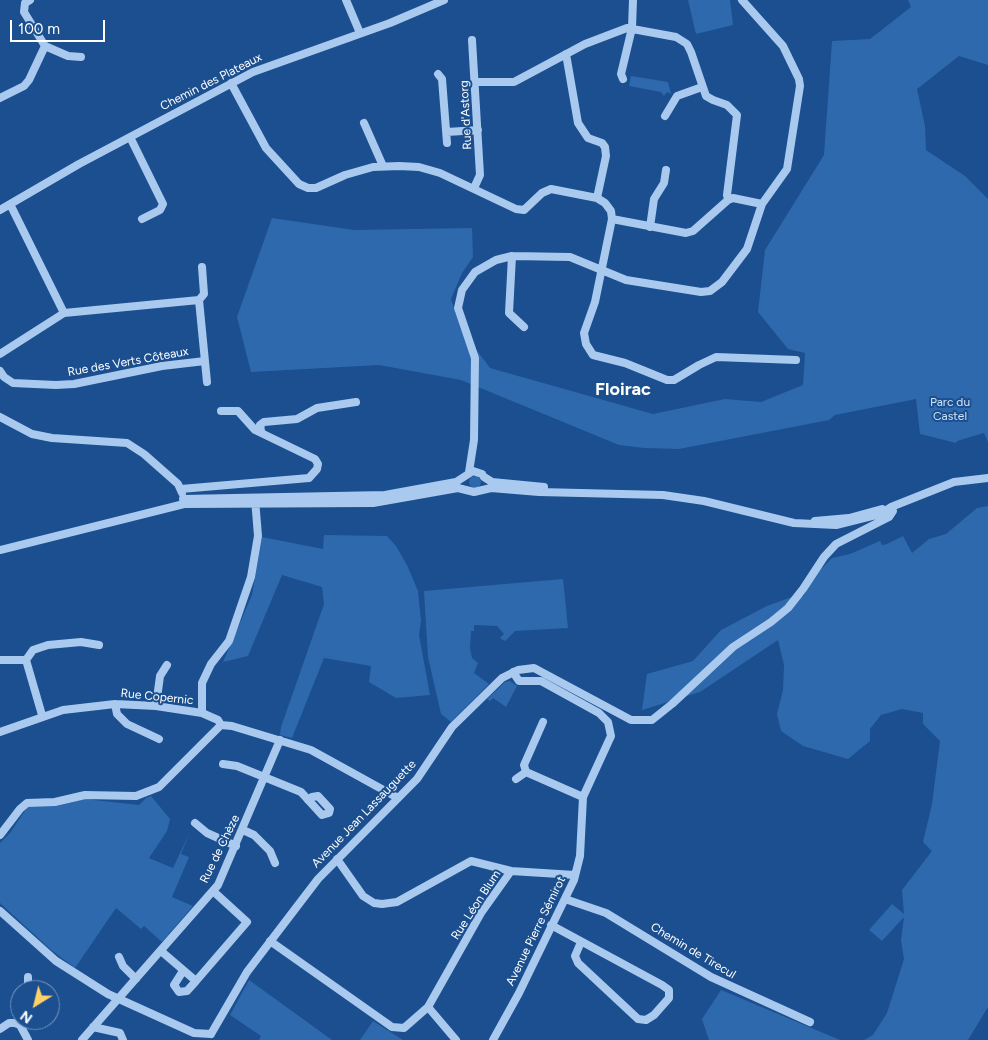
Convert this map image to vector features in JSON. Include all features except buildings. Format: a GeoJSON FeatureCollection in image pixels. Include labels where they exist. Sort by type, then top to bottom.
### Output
{"type":"FeatureCollection","features":[{"type":"Feature","properties":{"kind":"street"},"geometry":{"type":"LineString","coordinates":[[30,0],[25,3],[24,12],[45,46],[68,56],[81,57]]}},
{"type":"Feature","properties":{"kind":"street"},"geometry":{"type":"LineString","coordinates":[[346,0],[360,33]]}},
{"type":"Feature","properties":{"kind":"street","name":"Chemin des Plateaux"},"geometry":{"type":"LineString","coordinates":[[0,210],[130,137],[255,71],[444,0]]}},
{"type":"Feature","properties":{"kind":"street"},"geometry":{"type":"LineString","coordinates":[[623,79],[621,74],[632,28],[633,0]]}},
{"type":"Feature","properties":{"kind":"street"},"geometry":{"type":"LineString","coordinates":[[468,490],[464,484],[472,464],[475,358],[473,346],[460,316],[460,297],[475,272],[496,260],[512,256],[570,257],[640,284],[690,292],[710,290],[722,282],[747,249],[762,204],[787,169],[800,86],[799,79],[783,46],[742,0]]}},
{"type":"Feature","properties":{"kind":"street"},"geometry":{"type":"LineString","coordinates":[[476,82],[514,82],[600,38],[632,28],[682,40],[691,52],[706,96],[727,105],[737,115],[726,196],[728,200]]}},
{"type":"Feature","properties":{"kind":"street","name":"Rue d'Astorg"},"geometry":{"type":"LineString","coordinates":[[472,40],[476,82],[480,175],[474,188]]}},
{"type":"Feature","properties":{"kind":"street"},"geometry":{"type":"LineString","coordinates":[[0,98],[24,86],[45,46]]}},
{"type":"Feature","properties":{"kind":"street"},"geometry":{"type":"LineString","coordinates":[[566,54],[578,123],[588,138],[602,143],[605,147],[606,156],[597,198]]}},
{"type":"Feature","properties":{"kind":"street"},"geometry":{"type":"LineString","coordinates":[[438,74],[442,79],[447,143]]}},
{"type":"Feature","properties":{"kind":"street"},"geometry":{"type":"LineString","coordinates":[[231,84],[266,148],[299,184],[308,188],[316,188],[345,175],[383,166],[419,167],[440,173],[506,204],[524,210],[542,193],[551,189],[597,198],[606,203],[611,211],[612,219],[600,270],[595,302],[584,333],[586,344],[593,355],[624,363],[667,380],[674,380],[716,357],[796,360]]}},
{"type":"Feature","properties":{"kind":"street"},"geometry":{"type":"LineString","coordinates":[[665,116],[677,96],[702,87]]}},
{"type":"Feature","properties":{"kind":"street"},"geometry":{"type":"LineString","coordinates":[[364,123],[383,166]]}},
{"type":"Feature","properties":{"kind":"street"},"geometry":{"type":"LineString","coordinates":[[447,132],[478,130]]}},
{"type":"Feature","properties":{"kind":"street"},"geometry":{"type":"LineString","coordinates":[[130,137],[163,204],[160,210],[142,219]]}},
{"type":"Feature","properties":{"kind":"street"},"geometry":{"type":"LineString","coordinates":[[650,227],[654,199],[664,183],[666,170]]}},
{"type":"Feature","properties":{"kind":"street"},"geometry":{"type":"LineString","coordinates":[[612,219],[686,233],[693,231],[728,200],[734,198],[762,204]]}},
{"type":"Feature","properties":{"kind":"street"},"geometry":{"type":"LineString","coordinates":[[10,204],[64,314]]}},
{"type":"Feature","properties":{"kind":"street"},"geometry":{"type":"LineString","coordinates":[[512,256],[509,312],[524,327]]}},
{"type":"Feature","properties":{"kind":"street","name":"Rue des Verts Côteaux"},"geometry":{"type":"LineString","coordinates":[[202,267],[204,294],[199,300],[207,382]]}},
{"type":"Feature","properties":{"kind":"street"},"geometry":{"type":"LineString","coordinates":[[0,354],[64,314],[199,300]]}},
{"type":"Feature","properties":{"kind":"street","name":"Rue des Verts Côteaux"},"geometry":{"type":"LineString","coordinates":[[0,371],[4,377],[13,382],[56,385],[162,366],[206,361]]}},
{"type":"Feature","properties":{"kind":"street"},"geometry":{"type":"LineString","coordinates":[[261,431],[260,426],[264,422],[296,419],[317,408],[356,402]]}},
{"type":"Feature","properties":{"kind":"street"},"geometry":{"type":"LineString","coordinates":[[181,489],[309,478],[315,474],[318,464],[315,459],[251,427],[238,411],[221,411]]}},
{"type":"Feature","properties":{"kind":"street"},"geometry":{"type":"LineString","coordinates":[[0,417],[32,434],[52,438],[127,443],[151,460],[181,489],[183,501]]}},
{"type":"Feature","properties":{"kind":"street"},"geometry":{"type":"LineString","coordinates":[[474,440],[477,465],[483,475],[485,484],[481,490]]}},
{"type":"Feature","properties":{"kind":"street"},"geometry":{"type":"LineString","coordinates":[[0,550],[183,501],[385,495],[456,482],[473,471],[483,475],[492,482],[526,486],[625,488],[684,493],[781,516],[813,521],[849,518],[891,507],[954,482],[988,478]]}},
{"type":"Feature","properties":{"kind":"street"},"geometry":{"type":"LineString","coordinates":[[255,500],[373,504],[458,488],[474,492],[491,488],[539,492],[625,493],[683,497],[728,506],[780,521],[813,526],[850,523],[880,514],[891,507]]}},
{"type":"Feature","properties":{"kind":"street"},"geometry":{"type":"LineString","coordinates":[[202,713],[202,683],[211,664],[229,641],[250,578],[258,536],[255,500]]}},
{"type":"Feature","properties":{"kind":"street"},"geometry":{"type":"LineString","coordinates":[[526,772],[584,797],[610,740],[608,722],[599,713],[550,685],[538,680],[521,682],[512,672],[524,668],[534,668],[631,720],[652,720],[672,704],[733,647],[771,622],[788,608],[832,548],[889,517],[893,511],[891,507]]}},
{"type":"Feature","properties":{"kind":"street"},"geometry":{"type":"LineString","coordinates":[[26,660],[33,650],[48,645],[81,642],[99,645]]}},
{"type":"Feature","properties":{"kind":"street"},"geometry":{"type":"LineString","coordinates":[[0,660],[26,660]]}},
{"type":"Feature","properties":{"kind":"street"},"geometry":{"type":"LineString","coordinates":[[26,660],[42,716]]}},
{"type":"Feature","properties":{"kind":"street"},"geometry":{"type":"LineString","coordinates":[[156,706],[160,676],[167,665]]}},
{"type":"Feature","properties":{"kind":"street","name":"Avenue Jean Lassauguette"},"geometry":{"type":"LineString","coordinates":[[213,1037],[247,972],[318,879],[421,773],[452,727],[502,678],[512,672]]}},
{"type":"Feature","properties":{"kind":"street"},"geometry":{"type":"LineString","coordinates":[[115,704],[117,714],[127,724],[158,738]]}},
{"type":"Feature","properties":{"kind":"street","name":"Rue Copernic"},"geometry":{"type":"LineString","coordinates":[[0,731],[75,707],[115,704],[156,706],[202,713],[218,720],[221,725]]}},
{"type":"Feature","properties":{"kind":"street"},"geometry":{"type":"LineString","coordinates":[[526,772],[524,765],[544,722]]}},
{"type":"Feature","properties":{"kind":"street"},"geometry":{"type":"LineString","coordinates":[[0,835],[27,803],[55,802],[96,794],[136,796],[159,787],[221,725],[232,726],[311,750],[398,798]]}},
{"type":"Feature","properties":{"kind":"street","name":"Rue de Chèze"},"geometry":{"type":"LineString","coordinates":[[82,1040],[213,891],[236,846],[280,740]]}},
{"type":"Feature","properties":{"kind":"street"},"geometry":{"type":"LineString","coordinates":[[223,764],[236,766],[300,792],[308,800]]}},
{"type":"Feature","properties":{"kind":"street"},"geometry":{"type":"LineString","coordinates":[[516,778],[526,772]]}},
{"type":"Feature","properties":{"kind":"street","name":"Avenue Pierre Sémirot"},"geometry":{"type":"LineString","coordinates":[[493,1040],[566,900],[580,856],[584,797]]}},
{"type":"Feature","properties":{"kind":"street"},"geometry":{"type":"LineString","coordinates":[[195,823],[207,833],[236,846]]}},
{"type":"Feature","properties":{"kind":"street"},"geometry":{"type":"LineString","coordinates":[[243,830],[254,835],[270,851],[275,863]]}},
{"type":"Feature","properties":{"kind":"street"},"geometry":{"type":"LineString","coordinates":[[337,859],[363,896],[374,903],[382,904],[397,902],[471,861],[511,871]]}},
{"type":"Feature","properties":{"kind":"street","name":"Rue Léon Blum"},"geometry":{"type":"LineString","coordinates":[[270,941],[392,1027],[400,1029],[407,1026],[428,1007],[481,913],[511,871],[575,875]]}},
{"type":"Feature","properties":{"kind":"street"},"geometry":{"type":"LineString","coordinates":[[183,971],[174,985],[180,992],[188,991],[247,922],[213,891]]}},
{"type":"Feature","properties":{"kind":"street","name":"Chemin de Tirecul"},"geometry":{"type":"LineString","coordinates":[[566,900],[606,913],[711,977],[810,1022]]}},
{"type":"Feature","properties":{"kind":"street"},"geometry":{"type":"LineString","coordinates":[[0,912],[56,961],[119,999],[194,1033],[213,1037]]}},
{"type":"Feature","properties":{"kind":"street"},"geometry":{"type":"LineString","coordinates":[[552,926],[662,985],[669,990],[669,998],[654,1015],[646,1020],[638,1019],[578,963],[575,956],[581,942]]}},
{"type":"Feature","properties":{"kind":"street"},"geometry":{"type":"LineString","coordinates":[[160,951],[196,982]]}},
{"type":"Feature","properties":{"kind":"street"},"geometry":{"type":"LineString","coordinates":[[119,957],[122,966],[136,979]]}},
{"type":"Feature","properties":{"kind":"street"},"geometry":{"type":"LineString","coordinates":[[428,1007],[456,1040]]}},
{"type":"Feature","properties":{"kind":"street"},"geometry":{"type":"LineString","coordinates":[[93,1027],[116,1032],[124,1037]]}},
{"type":"Feature","properties":{"kind":"green space"},"geometry":{"type":"Polygon","coordinates":[[[688,0],[730,0],[733,25],[696,34],[688,0]]]}},
{"type":"Feature","properties":{"kind":"green space","name":"Parc du Castel"},"geometry":{"type":"Polygon","coordinates":[[[908,0],[988,0],[988,65],[959,56],[917,89],[925,126],[926,150],[965,176],[988,199],[988,442],[984,433],[957,441],[956,443],[920,434],[916,399],[835,415],[829,420],[679,449],[644,448],[619,445],[461,380],[379,365],[251,372],[237,317],[272,218],[354,230],[472,228],[473,257],[462,273],[451,299],[461,329],[490,368],[653,414],[725,399],[761,402],[803,385],[805,353],[788,349],[758,312],[765,250],[824,155],[832,41],[870,39],[911,7],[908,0]]]}},
{"type":"Feature","properties":{"kind":"green space"},"geometry":{"type":"Polygon","coordinates":[[[631,76],[668,82],[671,94],[667,92],[664,96],[661,92],[629,86],[631,76]]]}},
{"type":"Feature","properties":{"kind":"green space"},"geometry":{"type":"Polygon","coordinates":[[[477,476],[480,477],[480,487],[473,488],[470,487],[469,480],[470,477],[477,476]]]}},
{"type":"Feature","properties":{"kind":"green space"},"geometry":{"type":"Polygon","coordinates":[[[988,506],[988,1007],[968,1040],[864,1040],[873,1035],[887,1013],[904,959],[901,940],[904,917],[882,941],[869,930],[892,904],[904,914],[902,890],[932,851],[923,842],[932,804],[940,741],[923,724],[923,713],[902,709],[881,715],[870,729],[870,741],[848,759],[803,746],[781,731],[777,714],[783,690],[784,665],[778,640],[700,692],[642,710],[647,674],[693,661],[721,630],[767,606],[800,594],[803,597],[820,570],[832,558],[850,554],[880,541],[882,545],[887,544],[903,536],[912,553],[929,539],[946,534],[977,508],[988,506]]]}},
{"type":"Feature","properties":{"kind":"green space"},"geometry":{"type":"Polygon","coordinates":[[[324,535],[387,536],[396,546],[407,565],[418,591],[421,621],[419,635],[430,695],[396,698],[369,682],[371,666],[324,658],[292,738],[280,735],[281,727],[324,604],[322,587],[282,575],[248,656],[223,662],[252,595],[262,537],[323,549],[324,535]]]}},
{"type":"Feature","properties":{"kind":"green space"},"geometry":{"type":"Polygon","coordinates":[[[563,579],[568,628],[515,631],[505,641],[500,638],[504,634],[497,626],[474,625],[474,631],[471,631],[470,648],[472,658],[478,663],[474,673],[489,684],[451,722],[441,714],[428,657],[424,591],[563,579]]]}},
{"type":"Feature","properties":{"kind":"green space"},"geometry":{"type":"Polygon","coordinates":[[[510,681],[517,686],[506,707],[493,698],[490,701],[487,699],[505,682],[510,681]]]}},
{"type":"Feature","properties":{"kind":"green space"},"geometry":{"type":"Polygon","coordinates":[[[151,796],[170,819],[167,831],[149,858],[173,868],[190,832],[181,854],[189,857],[172,897],[193,906],[162,942],[144,926],[141,929],[116,908],[75,968],[50,949],[0,903],[0,843],[10,833],[28,806],[58,806],[84,799],[139,805],[151,796]]]}},
{"type":"Feature","properties":{"kind":"green space"},"geometry":{"type":"Polygon","coordinates":[[[249,980],[332,1040],[259,1040],[261,1036],[230,1015],[249,980]]]}},
{"type":"Feature","properties":{"kind":"green space"},"geometry":{"type":"Polygon","coordinates":[[[721,990],[840,1040],[709,1040],[702,1019],[721,990]]]}},
{"type":"Feature","properties":{"kind":"green space"},"geometry":{"type":"Polygon","coordinates":[[[373,1021],[403,1040],[360,1040],[373,1021]]]}},
{"type":"Feature","properties":{"kind":"district","name":"Floirac"},"geometry":{"type":"Point","coordinates":[623,390]}}]}
